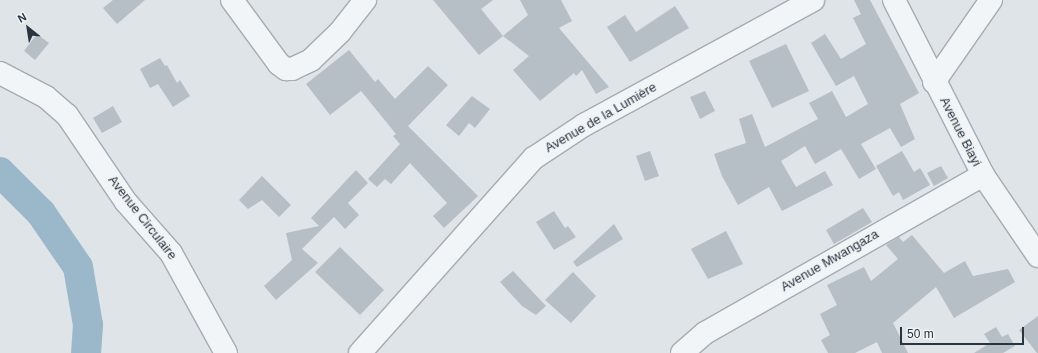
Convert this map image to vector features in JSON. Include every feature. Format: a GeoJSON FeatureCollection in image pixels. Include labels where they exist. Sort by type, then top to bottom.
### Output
{"type":"FeatureCollection","features":[{"type":"Feature","properties":{"kind":"street"},"geometry":{"type":"LineString","coordinates":[[232,0],[279,64],[286,69],[292,69],[311,60],[340,32],[365,0]]}},
{"type":"Feature","properties":{"kind":"street","name":"Avenue de la Lumière"},"geometry":{"type":"LineString","coordinates":[[360,353],[534,158],[584,125],[813,0]]}},
{"type":"Feature","properties":{"kind":"street","name":"Avenue Biayi"},"geometry":{"type":"LineString","coordinates":[[894,0],[982,175],[1038,256]]}},
{"type":"Feature","properties":{"kind":"street"},"geometry":{"type":"LineString","coordinates":[[934,82],[991,0]]}},
{"type":"Feature","properties":{"kind":"street","name":"Avenue Circulaire"},"geometry":{"type":"LineString","coordinates":[[0,73],[46,97],[67,115],[126,202],[171,253],[226,353]]}},
{"type":"Feature","properties":{"kind":"street","name":"Avenue Mwangaza"},"geometry":{"type":"LineString","coordinates":[[682,353],[705,333],[982,175]]}},
{"type":"Feature","properties":{"kind":"building"},"geometry":{"type":"Polygon","coordinates":[[[113,0],[145,0],[117,24],[103,8],[113,0]]]}},
{"type":"Feature","properties":{"kind":"building"},"geometry":{"type":"Polygon","coordinates":[[[433,0],[493,0],[481,9],[503,36],[479,55],[433,0]]]}},
{"type":"Feature","properties":{"kind":"building"},"geometry":{"type":"Polygon","coordinates":[[[520,0],[561,0],[572,21],[559,28],[609,87],[596,94],[582,70],[576,76],[574,73],[540,101],[513,70],[529,56],[503,36],[528,15],[520,0]]]}},
{"type":"Feature","properties":{"kind":"building"},"geometry":{"type":"Polygon","coordinates":[[[854,0],[870,0],[919,93],[900,104],[915,139],[901,147],[890,128],[861,144],[876,169],[859,179],[841,149],[815,164],[805,146],[781,161],[796,187],[825,171],[833,185],[782,211],[769,187],[738,205],[722,176],[714,154],[746,143],[739,119],[752,114],[765,147],[818,119],[809,103],[832,91],[846,117],[868,104],[854,76],[836,86],[811,43],[825,34],[841,59],[866,44],[853,18],[861,14],[854,0]]]}},
{"type":"Feature","properties":{"kind":"building"},"geometry":{"type":"Polygon","coordinates":[[[675,6],[689,28],[630,62],[607,27],[625,15],[636,32],[675,6]]]}},
{"type":"Feature","properties":{"kind":"building"},"geometry":{"type":"Polygon","coordinates":[[[37,34],[49,43],[35,60],[24,51],[37,34]]]}},
{"type":"Feature","properties":{"kind":"building"},"geometry":{"type":"Polygon","coordinates":[[[786,44],[809,91],[772,108],[749,61],[786,44]]]}},
{"type":"Feature","properties":{"kind":"building"},"geometry":{"type":"Polygon","coordinates":[[[349,50],[375,82],[378,79],[395,99],[428,66],[448,85],[408,126],[478,196],[444,228],[433,216],[447,203],[410,163],[391,184],[385,179],[377,187],[368,179],[400,144],[393,136],[396,134],[361,91],[330,115],[306,84],[349,50]]]}},
{"type":"Feature","properties":{"kind":"building"},"geometry":{"type":"Polygon","coordinates":[[[160,58],[165,66],[167,65],[177,83],[180,80],[190,96],[173,107],[158,84],[150,88],[140,69],[160,58]]]}},
{"type":"Feature","properties":{"kind":"building"},"geometry":{"type":"Polygon","coordinates":[[[705,91],[715,111],[700,119],[690,97],[705,91]]]}},
{"type":"Feature","properties":{"kind":"building"},"geometry":{"type":"Polygon","coordinates":[[[472,96],[490,109],[475,128],[469,123],[459,136],[446,125],[472,96]]]}},
{"type":"Feature","properties":{"kind":"building"},"geometry":{"type":"Polygon","coordinates":[[[113,106],[122,122],[102,133],[93,118],[113,106]]]}},
{"type":"Feature","properties":{"kind":"building"},"geometry":{"type":"Polygon","coordinates":[[[650,151],[659,176],[645,181],[636,156],[650,151]]]}},
{"type":"Feature","properties":{"kind":"building"},"geometry":{"type":"Polygon","coordinates":[[[902,151],[914,172],[920,168],[930,185],[903,200],[899,192],[893,196],[876,166],[902,151]]]}},
{"type":"Feature","properties":{"kind":"building"},"geometry":{"type":"Polygon","coordinates":[[[941,166],[948,178],[934,186],[927,173],[941,166]]]}},
{"type":"Feature","properties":{"kind":"building"},"geometry":{"type":"Polygon","coordinates":[[[356,170],[368,183],[348,203],[359,215],[345,229],[334,217],[302,249],[318,263],[276,300],[264,286],[292,260],[286,233],[319,226],[311,218],[356,170]]]}},
{"type":"Feature","properties":{"kind":"building"},"geometry":{"type":"Polygon","coordinates":[[[262,176],[291,205],[279,217],[262,200],[248,209],[239,200],[262,176]]]}},
{"type":"Feature","properties":{"kind":"building"},"geometry":{"type":"Polygon","coordinates":[[[863,208],[872,222],[834,244],[826,230],[863,208]]]}},
{"type":"Feature","properties":{"kind":"building"},"geometry":{"type":"Polygon","coordinates":[[[554,211],[565,228],[568,226],[576,237],[554,250],[536,222],[554,211]]]}},
{"type":"Feature","properties":{"kind":"building"},"geometry":{"type":"Polygon","coordinates":[[[614,224],[623,239],[577,267],[573,262],[614,224]]]}},
{"type":"Feature","properties":{"kind":"building"},"geometry":{"type":"Polygon","coordinates":[[[726,231],[743,264],[708,279],[691,249],[726,231]]]}},
{"type":"Feature","properties":{"kind":"building"},"geometry":{"type":"Polygon","coordinates":[[[912,235],[944,273],[965,261],[973,276],[1008,269],[1015,282],[954,318],[936,287],[893,323],[908,353],[882,353],[877,342],[855,353],[828,353],[821,340],[830,335],[820,314],[837,305],[827,285],[864,267],[871,281],[898,259],[886,245],[899,237],[903,242],[912,235]]]}},
{"type":"Feature","properties":{"kind":"building"},"geometry":{"type":"Polygon","coordinates":[[[340,247],[384,290],[360,315],[315,272],[340,247]]]}},
{"type":"Feature","properties":{"kind":"building"},"geometry":{"type":"Polygon","coordinates":[[[513,271],[546,306],[536,315],[522,306],[500,282],[513,271]]]}},
{"type":"Feature","properties":{"kind":"building"},"geometry":{"type":"Polygon","coordinates":[[[573,272],[596,296],[571,323],[545,300],[573,272]]]}},
{"type":"Feature","properties":{"kind":"building"},"geometry":{"type":"Polygon","coordinates":[[[1038,316],[1038,353],[1037,353],[1019,330],[1038,316]]]}},
{"type":"Feature","properties":{"kind":"building"},"geometry":{"type":"Polygon","coordinates":[[[996,327],[1002,337],[1008,334],[1015,346],[1003,353],[974,353],[990,343],[984,334],[996,327]]]}},
{"type":"Feature","properties":{"kind":"waterway"},"geometry":{"type":"LineString","coordinates":[[0,172],[41,213],[78,267],[88,325],[86,353]]}}]}
